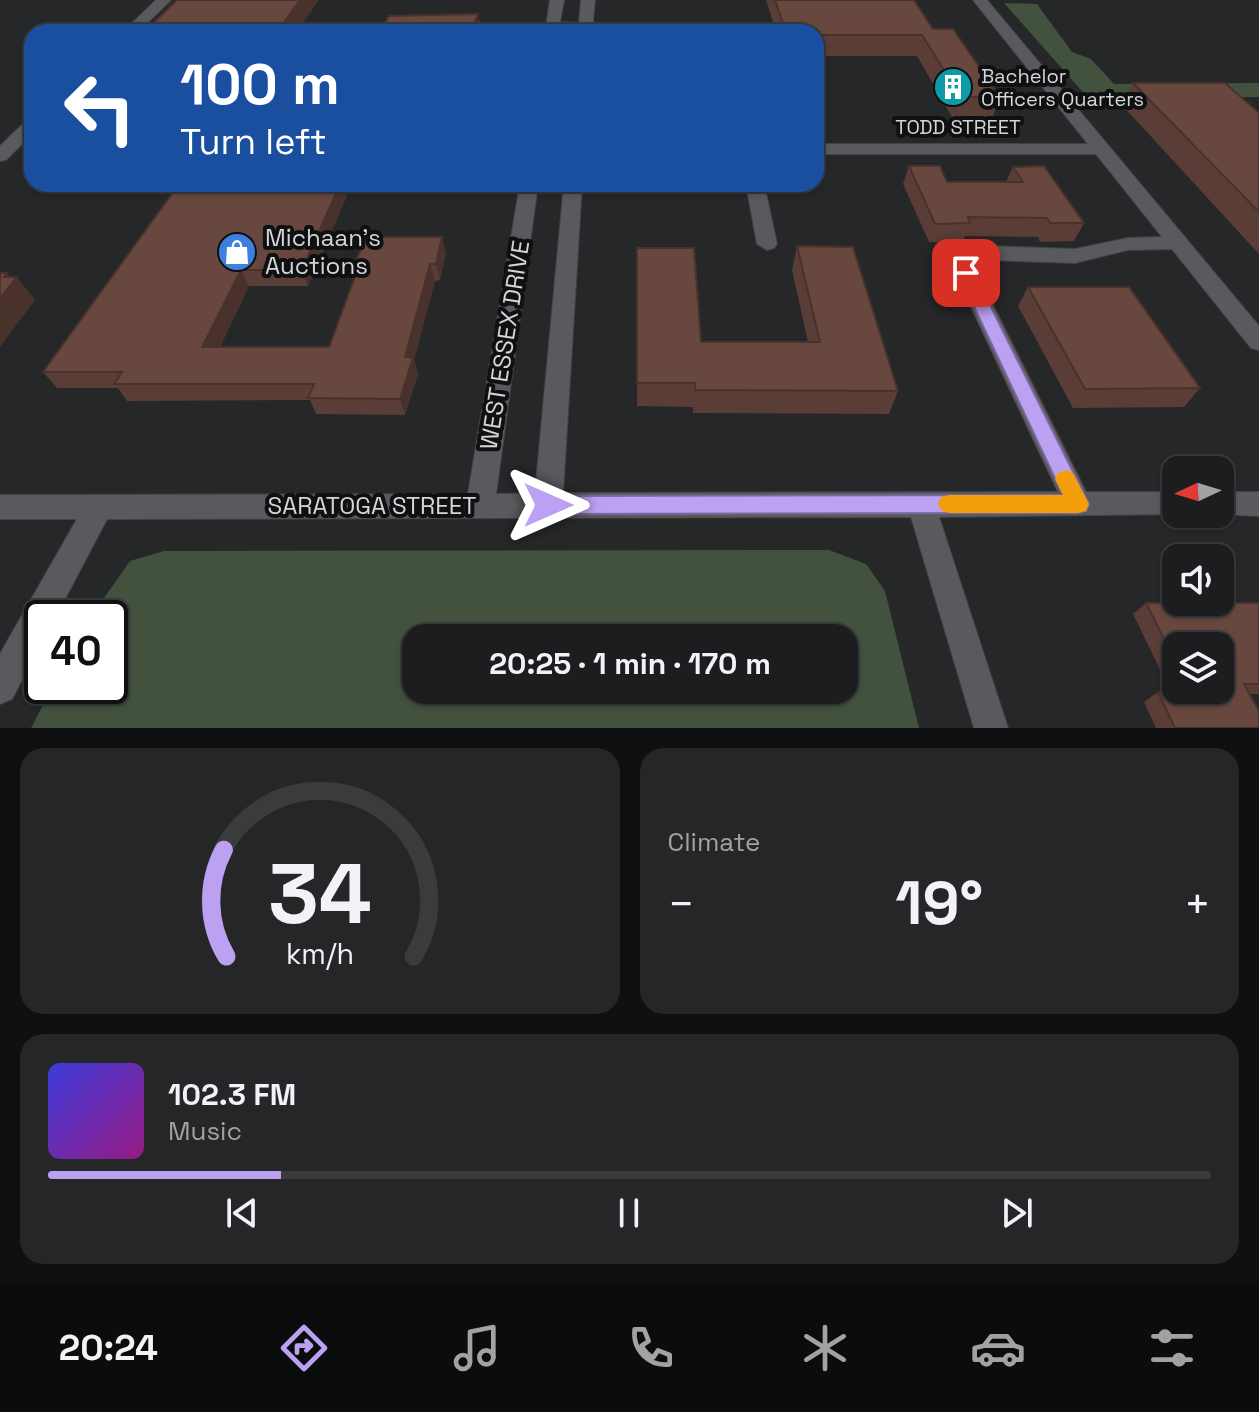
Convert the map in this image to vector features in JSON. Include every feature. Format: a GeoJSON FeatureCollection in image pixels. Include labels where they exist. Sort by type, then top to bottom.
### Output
{"type":"FeatureCollection","features":[{"type":"Feature","properties":{"kind":"street"},"geometry":{"type":"LineString","coordinates":[[138,24],[164,0]]}},
{"type":"Feature","properties":{"kind":"street"},"geometry":{"type":"LineString","coordinates":[[553,24],[557,0]]}},
{"type":"Feature","properties":{"kind":"street"},"geometry":{"type":"LineString","coordinates":[[586,24],[588,0]]}},
{"type":"Feature","properties":{"kind":"street"},"geometry":{"type":"LineString","coordinates":[[980,0],[1259,342]]}},
{"type":"Feature","properties":{"kind":"street"},"geometry":{"type":"LineString","coordinates":[[2,153],[24,132]]}},
{"type":"Feature","properties":{"kind":"street","name":"TODD STREET"},"geometry":{"type":"LineString","coordinates":[[824,149],[1101,149]]}},
{"type":"Feature","properties":{"kind":"street"},"geometry":{"type":"LineString","coordinates":[[2,153],[24,152]]}},
{"type":"Feature","properties":{"kind":"street","name":"WEST ESSEX DRIVE"},"geometry":{"type":"LineString","coordinates":[[480,506],[528,192]]}},
{"type":"Feature","properties":{"kind":"street","name":"WEST ESSEX DRIVE"},"geometry":{"type":"LineString","coordinates":[[548,505],[572,192]]}},
{"type":"Feature","properties":{"kind":"street"},"geometry":{"type":"LineString","coordinates":[[757,192],[767,244]]}},
{"type":"Feature","properties":{"kind":"street"},"geometry":{"type":"LineString","coordinates":[[1078,504],[966,273],[968,263],[985,253],[1075,256],[1128,244],[1178,243]]}},
{"type":"Feature","properties":{"kind":"street"},"geometry":{"type":"LineString","coordinates":[[921,504],[991,728]]}},
{"type":"Feature","properties":{"kind":"street","name":"SARATOGA STREET"},"geometry":{"type":"LineString","coordinates":[[0,507],[1162,504]]}},
{"type":"Feature","properties":{"kind":"street"},"geometry":{"type":"LineString","coordinates":[[1234,504],[1259,504]]}},
{"type":"Feature","properties":{"kind":"street"},"geometry":{"type":"LineString","coordinates":[[0,687],[99,507]]}},
{"type":"Feature","properties":{"kind":"green space"},"geometry":{"type":"Polygon","coordinates":[[[1004,3],[1037,4],[1072,52],[1091,59],[1114,84],[1259,83],[1259,97],[1088,98],[1004,3]]]}},
{"type":"Feature","properties":{"kind":"green space"},"geometry":{"type":"Polygon","coordinates":[[[829,550],[866,564],[885,591],[919,728],[31,728],[44,704],[128,704],[128,600],[103,600],[130,561],[164,551],[829,550]]]}},
{"type":"Feature","properties":{"kind":"building"},"geometry":{"type":"Polygon","coordinates":[[[177,0],[300,0],[283,24],[152,24],[177,0]]]}},
{"type":"Feature","properties":{"kind":"building"},"geometry":{"type":"Polygon","coordinates":[[[775,0],[914,0],[933,29],[953,29],[1000,97],[961,97],[922,35],[824,35],[824,24],[783,24],[775,0]]]}},
{"type":"Feature","properties":{"kind":"building"},"geometry":{"type":"Polygon","coordinates":[[[478,14],[475,21],[480,21],[479,24],[384,24],[389,16],[478,14]]]}},
{"type":"Feature","properties":{"kind":"building"},"geometry":{"type":"Polygon","coordinates":[[[1133,83],[1225,83],[1259,113],[1259,212],[1133,83]]]}},
{"type":"Feature","properties":{"kind":"building"},"geometry":{"type":"Polygon","coordinates":[[[909,166],[940,166],[947,182],[1023,182],[1013,167],[1044,166],[1084,223],[1050,223],[1047,218],[968,217],[970,223],[935,224],[909,166]]]}},
{"type":"Feature","properties":{"kind":"building"},"geometry":{"type":"Polygon","coordinates":[[[173,192],[336,192],[302,270],[241,270],[202,347],[329,347],[360,263],[355,263],[366,237],[442,237],[436,264],[430,264],[405,357],[413,358],[400,399],[308,398],[314,384],[114,384],[122,372],[43,372],[173,192]]]}},
{"type":"Feature","properties":{"kind":"building"},"geometry":{"type":"Polygon","coordinates":[[[797,246],[853,247],[898,391],[695,390],[695,383],[637,383],[637,248],[694,248],[701,342],[820,342],[797,246]]]}},
{"type":"Feature","properties":{"kind":"building"},"geometry":{"type":"Polygon","coordinates":[[[0,273],[7,273],[4,277],[17,277],[0,298],[0,273]]]}},
{"type":"Feature","properties":{"kind":"building"},"geometry":{"type":"Polygon","coordinates":[[[1028,287],[1129,287],[1200,388],[1085,389],[1028,287]]]}},
{"type":"Feature","properties":{"kind":"building"},"geometry":{"type":"Polygon","coordinates":[[[1146,603],[1162,603],[1162,616],[1234,616],[1234,603],[1259,603],[1259,684],[1244,684],[1259,711],[1259,728],[1175,728],[1164,704],[1234,704],[1234,632],[1162,632],[1162,635],[1146,603]]]}},
{"type":"Feature","properties":{"kind":"slow traffic"},"geometry":{"type":"LineString","coordinates":[[949,504],[1078,504],[1066,479]]}},
{"type":"Feature","properties":{"kind":"place","name":"Bachelor Officers Quarters"},"geometry":{"type":"Point","coordinates":[953,87]}},
{"type":"Feature","properties":{"kind":"place","name":"Michaan's Auctions"},"geometry":{"type":"Point","coordinates":[237,252]}},
{"type":"Feature","properties":{"kind":"route"},"geometry":{"type":"LineString","coordinates":[[548,505],[1078,504],[966,273]]}}]}
